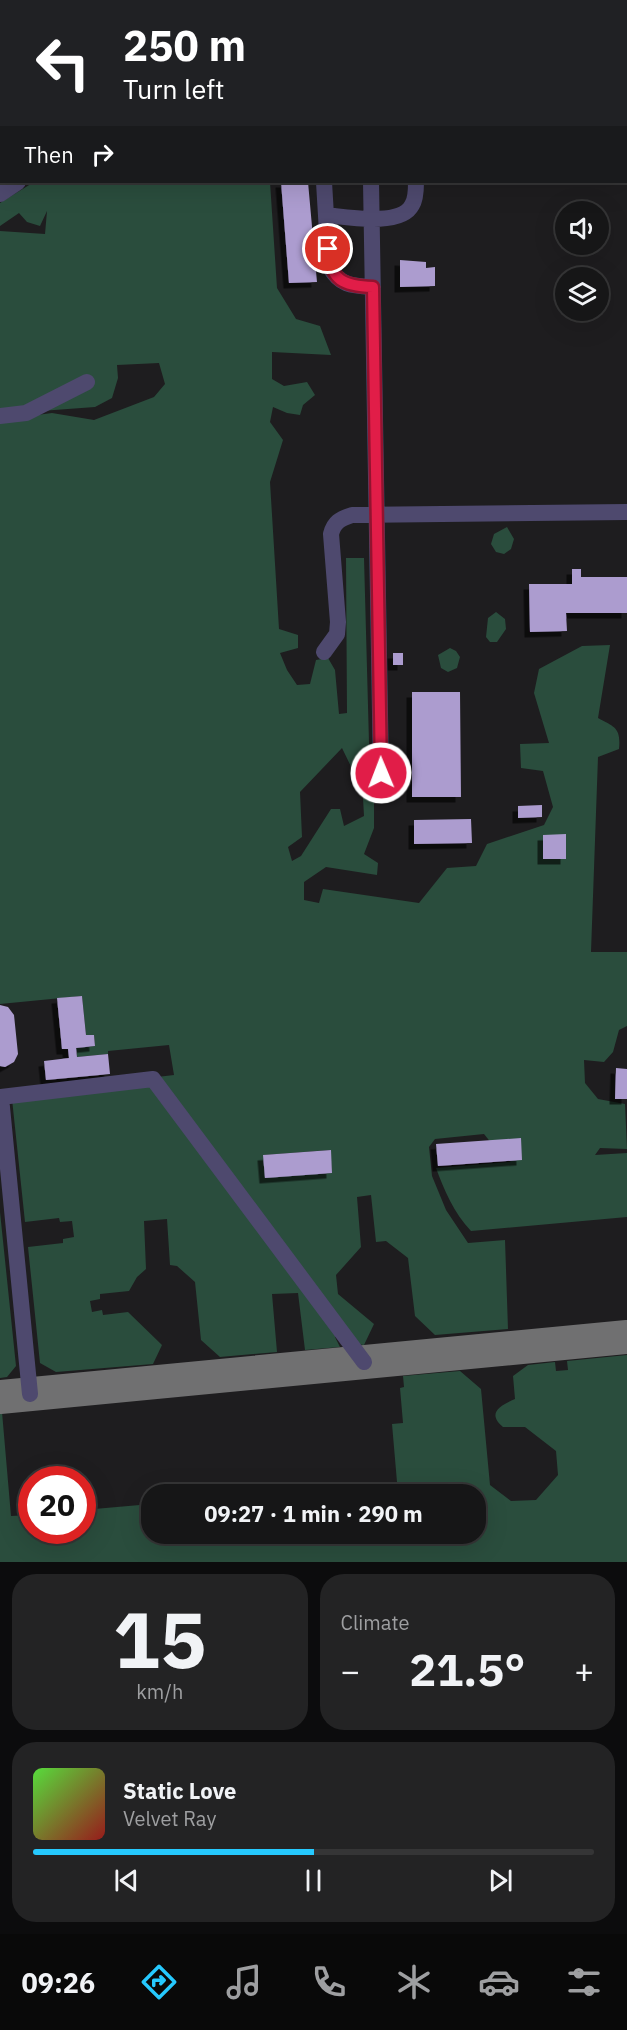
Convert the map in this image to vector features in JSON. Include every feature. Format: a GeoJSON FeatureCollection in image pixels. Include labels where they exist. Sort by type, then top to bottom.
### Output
{"type":"FeatureCollection","features":[{"type":"Feature","properties":{"kind":"lane"},"geometry":{"type":"LineString","coordinates":[[0,194],[16,183]]}},
{"type":"Feature","properties":{"kind":"lane"},"geometry":{"type":"LineString","coordinates":[[324,183],[329,266],[333,273],[352,286],[373,287]]}},
{"type":"Feature","properties":{"kind":"lane"},"geometry":{"type":"LineString","coordinates":[[371,183],[381,773]]}},
{"type":"Feature","properties":{"kind":"lane"},"geometry":{"type":"LineString","coordinates":[[326,215],[396,218],[406,213],[413,204],[416,183]]}},
{"type":"Feature","properties":{"kind":"lane"},"geometry":{"type":"LineString","coordinates":[[0,416],[26,413],[87,382]]}},
{"type":"Feature","properties":{"kind":"lane"},"geometry":{"type":"LineString","coordinates":[[324,652],[337,634],[331,534],[333,525],[341,519],[352,515],[376,514],[627,512]]}},
{"type":"Feature","properties":{"kind":"lane"},"geometry":{"type":"LineString","coordinates":[[30,1394],[1,1097],[153,1079],[364,1362]]}},
{"type":"Feature","properties":{"kind":"green space"},"geometry":{"type":"Polygon","coordinates":[[[32,183],[270,183],[277,288],[296,319],[320,326],[331,355],[272,352],[272,379],[284,386],[307,382],[315,395],[303,405],[300,415],[273,407],[270,422],[283,440],[270,482],[279,629],[298,635],[298,648],[280,653],[297,685],[310,684],[316,660],[328,658],[335,670],[339,714],[347,713],[346,558],[364,558],[370,779],[359,783],[342,748],[300,792],[302,837],[288,847],[292,861],[301,856],[331,809],[340,809],[344,826],[364,816],[363,798],[374,793],[374,828],[364,854],[378,863],[377,875],[326,867],[304,882],[304,900],[319,903],[323,889],[419,903],[447,868],[476,866],[487,844],[544,825],[553,807],[543,771],[521,768],[520,744],[549,743],[534,693],[539,669],[582,646],[610,645],[598,718],[616,729],[619,749],[598,757],[591,952],[627,952],[627,1026],[619,1030],[613,1052],[604,1062],[584,1060],[585,1083],[598,1099],[625,1104],[627,1149],[600,1148],[595,1155],[627,1153],[627,1217],[471,1231],[459,1217],[450,1201],[436,1168],[511,1162],[500,1154],[484,1134],[435,1139],[429,1147],[432,1176],[446,1210],[468,1243],[505,1240],[508,1329],[435,1335],[415,1316],[408,1258],[386,1241],[376,1242],[371,1195],[357,1197],[361,1247],[336,1275],[338,1294],[374,1324],[364,1345],[355,1344],[157,1077],[174,1075],[169,1045],[108,1051],[108,1054],[77,1057],[76,1048],[95,1046],[94,1035],[86,1035],[82,996],[0,1004],[0,420],[52,413],[94,420],[154,397],[165,384],[159,363],[117,365],[118,378],[112,398],[95,407],[0,414],[0,231],[45,234],[47,211],[40,226],[27,222],[19,213],[0,226],[0,203],[32,183]],[[330,1150],[264,1155],[265,1177],[332,1173],[330,1150]]]}},
{"type":"Feature","properties":{"kind":"green space"},"geometry":{"type":"Polygon","coordinates":[[[507,527],[514,539],[511,549],[504,554],[496,552],[491,544],[494,534],[507,527]]]}},
{"type":"Feature","properties":{"kind":"green space"},"geometry":{"type":"Polygon","coordinates":[[[496,612],[505,619],[506,629],[497,642],[490,642],[486,637],[488,618],[496,612]]]}},
{"type":"Feature","properties":{"kind":"green space"},"geometry":{"type":"Polygon","coordinates":[[[450,648],[460,657],[457,668],[448,672],[441,668],[438,655],[450,648]]]}},
{"type":"Feature","properties":{"kind":"green space"},"geometry":{"type":"Polygon","coordinates":[[[152,1084],[337,1335],[335,1337],[340,1347],[305,1350],[298,1293],[272,1294],[277,1352],[220,1357],[201,1340],[195,1282],[177,1266],[170,1265],[167,1219],[144,1221],[146,1269],[137,1277],[129,1291],[100,1294],[100,1299],[90,1301],[92,1312],[102,1310],[103,1315],[128,1312],[162,1345],[153,1364],[56,1372],[40,1363],[28,1247],[63,1243],[63,1239],[74,1237],[72,1221],[60,1222],[59,1218],[25,1222],[12,1099],[152,1084]]]}},
{"type":"Feature","properties":{"kind":"green space"},"geometry":{"type":"Polygon","coordinates":[[[0,1212],[16,1366],[7,1377],[0,1378],[0,1212]]]}},
{"type":"Feature","properties":{"kind":"green space"},"geometry":{"type":"Polygon","coordinates":[[[627,1355],[627,1562],[0,1562],[0,1413],[2,1412],[11,1516],[18,1516],[18,1544],[96,1544],[96,1509],[141,1505],[141,1544],[486,1544],[486,1484],[375,1484],[397,1482],[392,1424],[403,1423],[400,1388],[404,1387],[403,1376],[460,1371],[481,1389],[490,1485],[511,1501],[536,1500],[558,1475],[556,1451],[525,1427],[503,1427],[498,1422],[496,1414],[497,1410],[515,1399],[513,1376],[528,1365],[555,1362],[556,1371],[568,1370],[567,1361],[627,1355]]]}},
{"type":"Feature","properties":{"kind":"building"},"geometry":{"type":"Polygon","coordinates":[[[281,183],[308,183],[317,282],[289,283],[281,183]]]}},
{"type":"Feature","properties":{"kind":"building"},"geometry":{"type":"Polygon","coordinates":[[[400,260],[426,262],[426,268],[435,267],[435,286],[400,287],[400,260]]]}},
{"type":"Feature","properties":{"kind":"building"},"geometry":{"type":"Polygon","coordinates":[[[572,569],[581,569],[581,577],[627,577],[627,613],[566,613],[567,631],[530,632],[529,584],[572,584],[572,569]]]}},
{"type":"Feature","properties":{"kind":"building"},"geometry":{"type":"Polygon","coordinates":[[[393,653],[403,653],[403,665],[393,665],[393,653]]]}},
{"type":"Feature","properties":{"kind":"building"},"geometry":{"type":"Polygon","coordinates":[[[412,692],[460,692],[461,797],[412,797],[412,692]]]}},
{"type":"Feature","properties":{"kind":"building"},"geometry":{"type":"Polygon","coordinates":[[[542,805],[542,817],[518,818],[518,806],[542,805]]]}},
{"type":"Feature","properties":{"kind":"building"},"geometry":{"type":"Polygon","coordinates":[[[471,819],[472,843],[414,844],[414,820],[471,819]]]}},
{"type":"Feature","properties":{"kind":"building"},"geometry":{"type":"Polygon","coordinates":[[[566,834],[566,859],[543,859],[543,835],[566,834]]]}},
{"type":"Feature","properties":{"kind":"building"},"geometry":{"type":"Polygon","coordinates":[[[82,996],[86,1035],[94,1035],[95,1046],[76,1048],[77,1057],[108,1054],[110,1074],[46,1080],[44,1061],[69,1058],[68,1049],[62,1049],[57,998],[82,996]]]}},
{"type":"Feature","properties":{"kind":"building"},"geometry":{"type":"Polygon","coordinates":[[[0,1005],[8,1007],[14,1015],[18,1054],[14,1062],[5,1067],[0,1066],[0,1005]]]}},
{"type":"Feature","properties":{"kind":"building"},"geometry":{"type":"Polygon","coordinates":[[[616,1068],[627,1069],[627,1099],[615,1099],[616,1068]]]}},
{"type":"Feature","properties":{"kind":"building"},"geometry":{"type":"Polygon","coordinates":[[[521,1138],[522,1160],[438,1166],[436,1144],[521,1138]]]}},
{"type":"Feature","properties":{"kind":"building"},"geometry":{"type":"Polygon","coordinates":[[[331,1150],[332,1173],[265,1178],[263,1155],[331,1150]]]}},
{"type":"Feature","properties":{"kind":"taxiway"},"geometry":{"type":"LineString","coordinates":[[0,1397],[627,1337]]}},
{"type":"Feature","properties":{"kind":"route"},"geometry":{"type":"LineString","coordinates":[[328,249],[329,266],[342,281],[352,286],[373,287],[381,773]]}}]}
